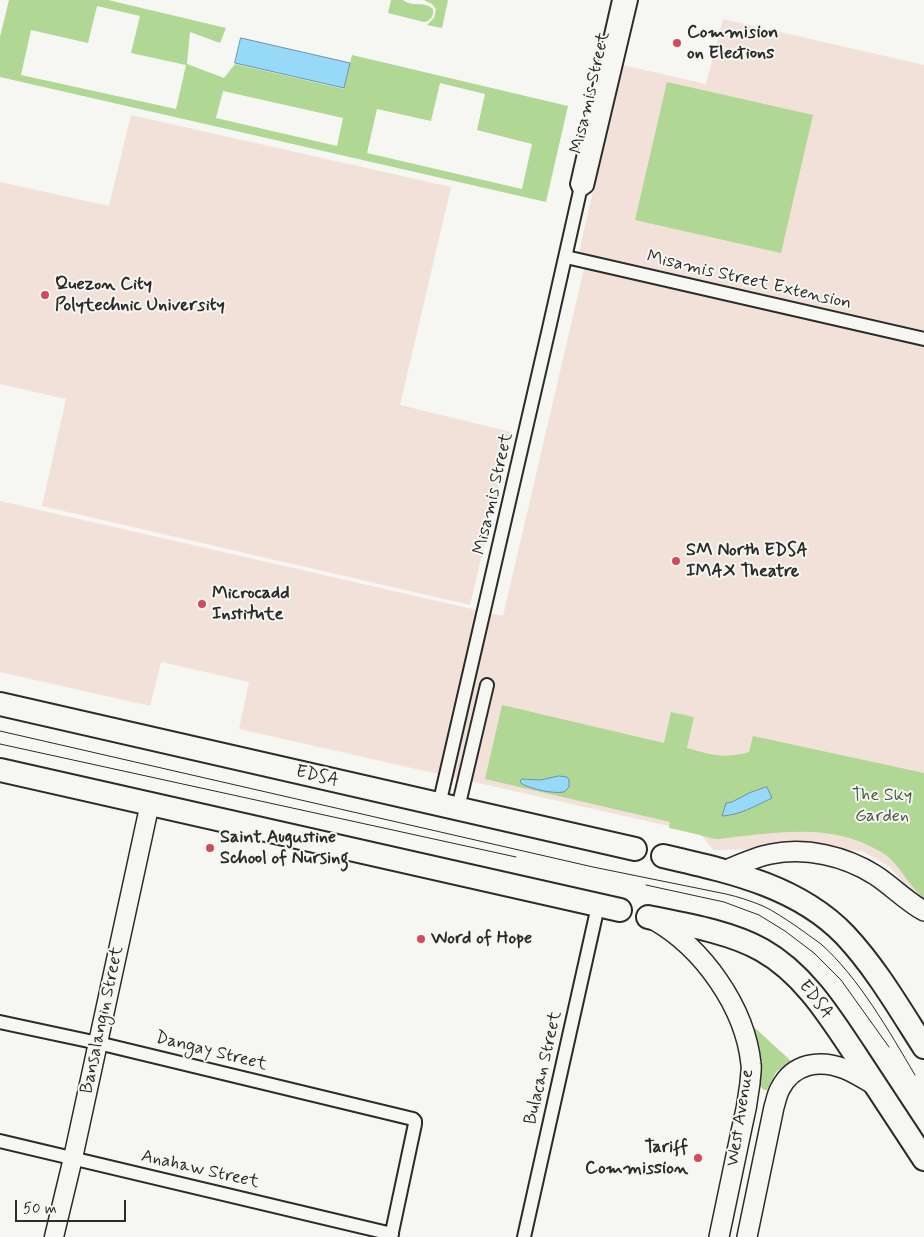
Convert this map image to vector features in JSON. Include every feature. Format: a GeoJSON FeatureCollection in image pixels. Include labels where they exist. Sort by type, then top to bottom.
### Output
{"type":"FeatureCollection","features":[{"type":"Feature","properties":{"kind":"highway","name":"EDSA"},"geometry":{"type":"LineString","coordinates":[[0,704],[635,849]]}},
{"type":"Feature","properties":{"kind":"highway"},"geometry":{"type":"LineString","coordinates":[[0,709],[425,809],[445,807]]}},
{"type":"Feature","properties":{"kind":"highway"},"geometry":{"type":"LineString","coordinates":[[0,770],[620,910]]}},
{"type":"Feature","properties":{"kind":"highway"},"geometry":{"type":"LineString","coordinates":[[663,856],[746,877],[806,904],[844,934],[872,967],[924,1047]]}},
{"type":"Feature","properties":{"kind":"highway","name":"EDSA"},"geometry":{"type":"LineString","coordinates":[[648,916],[729,936],[761,949],[792,971],[815,997],[924,1159]]}},
{"type":"Feature","properties":{"kind":"main road"},"geometry":{"type":"LineString","coordinates":[[724,870],[772,854],[786,852],[825,855],[850,862],[867,871],[884,882],[913,906],[924,912]]}},
{"type":"Feature","properties":{"kind":"main road","name":"West Avenue"},"geometry":{"type":"LineString","coordinates":[[648,916],[680,938],[699,957],[720,984],[736,1010],[752,1066],[748,1102],[719,1237]]}},
{"type":"Feature","properties":{"kind":"main road","name":"West Avenue"},"geometry":{"type":"LineString","coordinates":[[747,1237],[774,1108],[779,1090],[784,1082],[794,1072],[806,1066],[820,1064],[845,1069],[876,1086]]}},
{"type":"Feature","properties":{"kind":"street","name":"Misamis Street"},"geometry":{"type":"LineString","coordinates":[[618,30],[620,0]]}},
{"type":"Feature","properties":{"kind":"street","name":"Misamis Street"},"geometry":{"type":"LineString","coordinates":[[445,807],[580,191],[577,184],[618,30],[631,0]]}},
{"type":"Feature","properties":{"kind":"street","name":"Misamis Street Extension"},"geometry":{"type":"LineString","coordinates":[[566,257],[924,339]]}},
{"type":"Feature","properties":{"kind":"street"},"geometry":{"type":"LineString","coordinates":[[445,807],[487,685]]}},
{"type":"Feature","properties":{"kind":"street","name":"Bansalangin Street"},"geometry":{"type":"LineString","coordinates":[[54,1237],[150,804]]}},
{"type":"Feature","properties":{"kind":"street","name":"Bulacan Street"},"geometry":{"type":"LineString","coordinates":[[524,1237],[598,906]]}},
{"type":"Feature","properties":{"kind":"street","name":"Dangay Street"},"geometry":{"type":"LineString","coordinates":[[0,1022],[98,1043],[413,1119],[415,1121],[392,1236]]}},
{"type":"Feature","properties":{"kind":"street","name":"Anahaw Street"},"geometry":{"type":"LineString","coordinates":[[0,1141],[392,1236]]}},
{"type":"Feature","properties":{"kind":"shaded area"},"geometry":{"type":"Polygon","coordinates":[[[723,19],[924,65],[924,908],[889,866],[862,851],[809,848],[713,850],[700,833],[239,729],[249,682],[161,662],[150,706],[0,672],[0,501],[503,616],[587,256],[707,281],[579,252],[622,65],[706,84],[723,19]]]}},
{"type":"Feature","properties":{"kind":"shaded area"},"geometry":{"type":"Polygon","coordinates":[[[131,115],[451,187],[400,405],[511,432],[470,605],[42,506],[66,399],[0,384],[0,182],[109,206],[131,115]]]}},
{"type":"Feature","properties":{"kind":"green space"},"geometry":{"type":"Polygon","coordinates":[[[9,0],[108,0],[226,28],[220,43],[190,32],[187,64],[224,78],[235,64],[344,89],[352,55],[568,106],[546,202],[0,77],[0,37],[9,0]],[[97,6],[88,43],[31,30],[21,75],[176,109],[186,65],[131,53],[140,16],[97,6]],[[440,83],[431,121],[377,109],[367,153],[522,189],[532,144],[477,130],[485,94],[440,83]],[[223,91],[216,118],[337,146],[343,118],[223,91]]]}},
{"type":"Feature","properties":{"kind":"green space"},"geometry":{"type":"Polygon","coordinates":[[[391,0],[403,0],[410,4],[429,6],[433,9],[433,13],[430,19],[424,22],[388,13],[391,0]]]}},
{"type":"Feature","properties":{"kind":"green space"},"geometry":{"type":"Polygon","coordinates":[[[424,0],[448,0],[442,28],[427,25],[434,18],[436,9],[432,4],[424,0]]]}},
{"type":"Feature","properties":{"kind":"green space"},"geometry":{"type":"Polygon","coordinates":[[[667,82],[813,115],[781,253],[635,220],[667,82]]]}},
{"type":"Feature","properties":{"kind":"green space","name":"The Sky Garden"},"geometry":{"type":"Polygon","coordinates":[[[502,705],[664,743],[671,712],[694,717],[687,748],[703,753],[725,756],[749,752],[753,736],[924,773],[924,898],[883,853],[851,839],[819,832],[787,832],[714,839],[669,828],[670,822],[485,779],[502,705]],[[559,776],[540,780],[522,779],[522,784],[549,792],[564,792],[569,787],[569,780],[567,777],[559,776]],[[766,787],[732,802],[757,805],[772,798],[766,787]]]}},
{"type":"Feature","properties":{"kind":"green space"},"geometry":{"type":"Polygon","coordinates":[[[755,1028],[791,1061],[776,1072],[767,1090],[760,1086],[760,1066],[752,1034],[755,1028]]]}},
{"type":"Feature","properties":{"kind":"water"},"geometry":{"type":"Polygon","coordinates":[[[241,38],[350,63],[344,88],[235,63],[241,38]]]}},
{"type":"Feature","properties":{"kind":"water"},"geometry":{"type":"Polygon","coordinates":[[[559,776],[567,777],[569,780],[569,787],[564,792],[537,789],[522,784],[520,781],[522,779],[540,780],[559,776]]]}},
{"type":"Feature","properties":{"kind":"water"},"geometry":{"type":"Polygon","coordinates":[[[767,787],[772,798],[741,812],[722,816],[726,803],[767,787]]]}},
{"type":"Feature","properties":{"kind":"tram line"},"geometry":{"type":"LineString","coordinates":[[0,731],[593,867],[726,894],[754,902],[796,926],[821,944],[835,958],[873,1006],[915,1075]]}},
{"type":"Feature","properties":{"kind":"tram line"},"geometry":{"type":"LineString","coordinates":[[0,744],[516,857]]}},
{"type":"Feature","properties":{"kind":"tram line"},"geometry":{"type":"LineString","coordinates":[[646,885],[724,902],[759,915],[785,931],[814,953],[841,980],[889,1047]]}},
{"type":"Feature","properties":{"kind":"place","name":"Commision on Elections"},"geometry":{"type":"Point","coordinates":[677,43]}},
{"type":"Feature","properties":{"kind":"place","name":"Quezon City Polytechnic University"},"geometry":{"type":"Point","coordinates":[45,295]}},
{"type":"Feature","properties":{"kind":"place","name":"SM North EDSA IMAX Theatre"},"geometry":{"type":"Point","coordinates":[676,561]}},
{"type":"Feature","properties":{"kind":"place","name":"Microcadd Institute"},"geometry":{"type":"Point","coordinates":[202,604]}},
{"type":"Feature","properties":{"kind":"place","name":"Saint Augustine School of Nursing"},"geometry":{"type":"Point","coordinates":[210,848]}},
{"type":"Feature","properties":{"kind":"place","name":"Word of Hope"},"geometry":{"type":"Point","coordinates":[421,939]}},
{"type":"Feature","properties":{"kind":"place","name":"Tariff Commission"},"geometry":{"type":"Point","coordinates":[698,1158]}}]}
